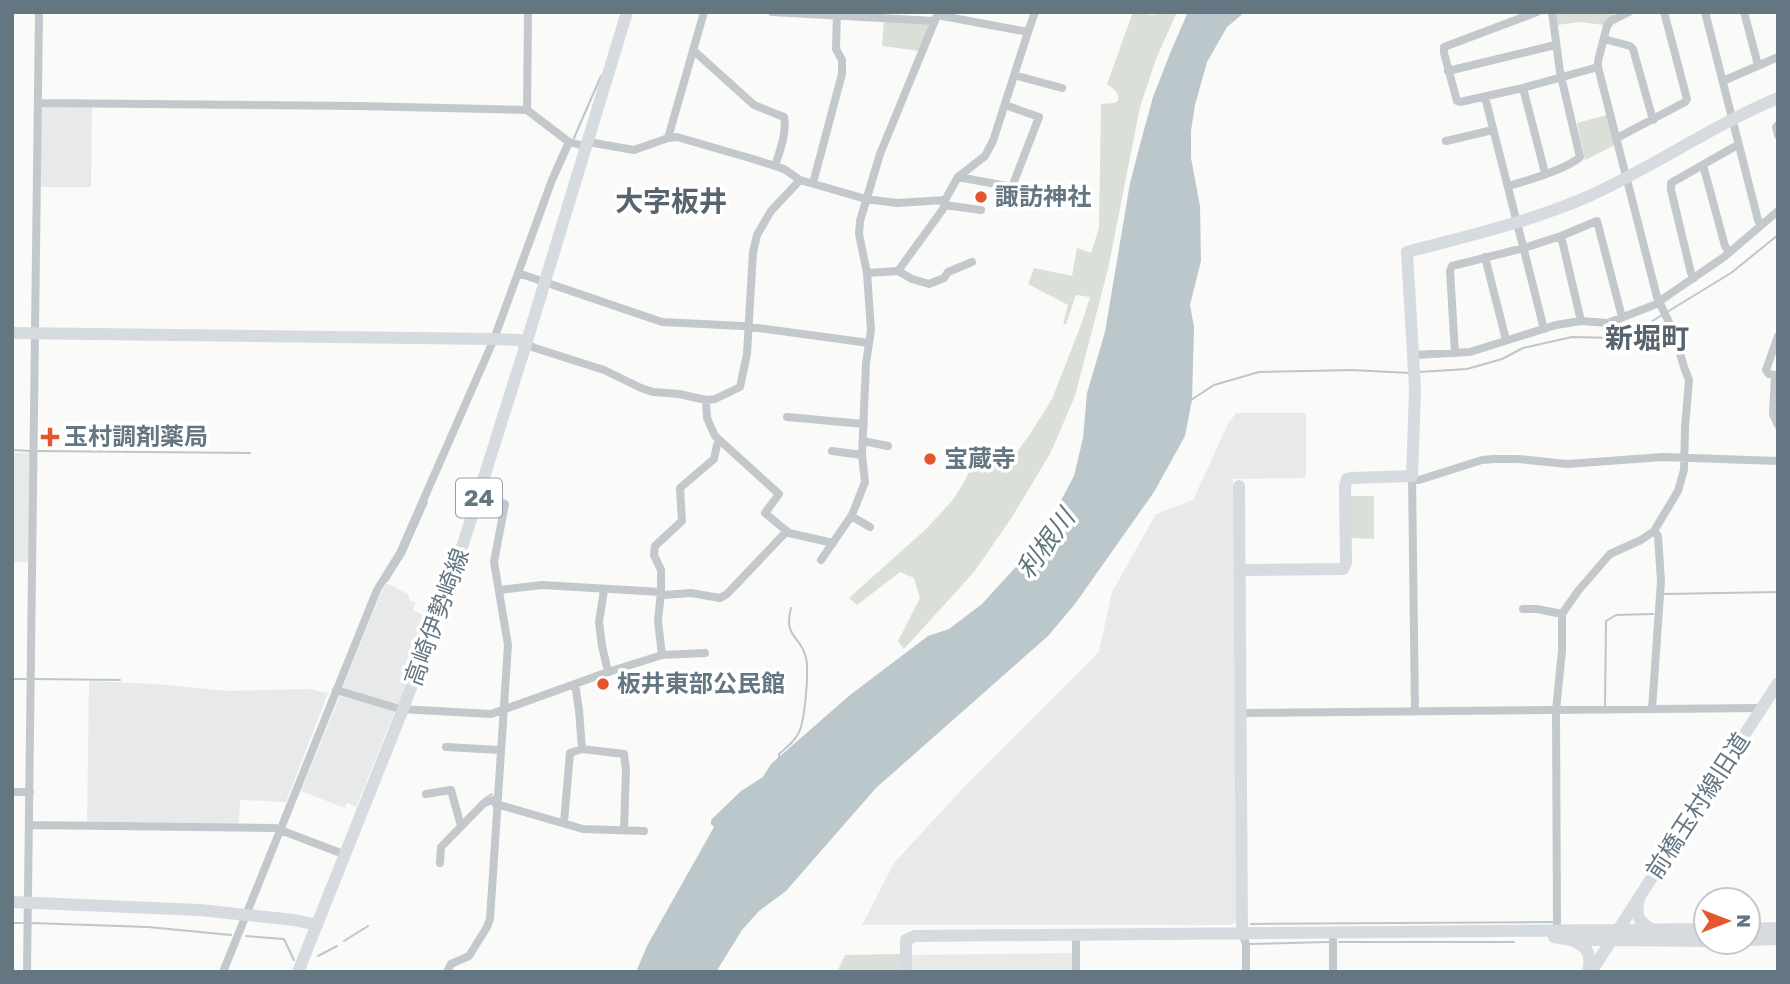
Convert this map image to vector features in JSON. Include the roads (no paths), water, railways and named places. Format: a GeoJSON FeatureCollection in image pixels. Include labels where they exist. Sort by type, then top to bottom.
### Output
{"type":"FeatureCollection","features":[{"type":"Feature","properties":{"kind":"street"},"geometry":{"type":"LineString","coordinates":[[27,972],[39,12]]}},
{"type":"Feature","properties":{"kind":"street"},"geometry":{"type":"LineString","coordinates":[[527,110],[528,12]]}},
{"type":"Feature","properties":{"kind":"street","name":"高崎伊勢崎線"},"geometry":{"type":"LineString","coordinates":[[298,972],[404,709],[453,576],[627,12]]}},
{"type":"Feature","properties":{"kind":"street"},"geometry":{"type":"LineString","coordinates":[[668,138],[704,12]]}},
{"type":"Feature","properties":{"kind":"street"},"geometry":{"type":"LineString","coordinates":[[772,12],[937,16],[1028,32]]}},
{"type":"Feature","properties":{"kind":"street"},"geometry":{"type":"LineString","coordinates":[[974,23],[978,12]]}},
{"type":"Feature","properties":{"kind":"street"},"geometry":{"type":"LineString","coordinates":[[898,271],[943,209],[958,177],[985,156],[993,141],[1035,12]]}},
{"type":"Feature","properties":{"kind":"street"},"geometry":{"type":"LineString","coordinates":[[1537,12],[1446,46],[1444,50],[1448,71],[1457,101],[1523,88],[1598,67]]}},
{"type":"Feature","properties":{"kind":"street"},"geometry":{"type":"LineString","coordinates":[[1508,186],[1575,162],[1581,155],[1561,78],[1552,12]]}},
{"type":"Feature","properties":{"kind":"street"},"geometry":{"type":"LineString","coordinates":[[1556,934],[1556,710],[1562,651],[1562,614],[1610,554],[1642,540],[1654,531],[1683,478],[1689,376],[1677,340],[1662,310],[1598,67],[1609,23],[1629,12]]}},
{"type":"Feature","properties":{"kind":"street"},"geometry":{"type":"LineString","coordinates":[[1617,138],[1687,99],[1664,12]]}},
{"type":"Feature","properties":{"kind":"street"},"geometry":{"type":"LineString","coordinates":[[1705,12],[1761,225]]}},
{"type":"Feature","properties":{"kind":"street"},"geometry":{"type":"LineString","coordinates":[[1744,12],[1758,65]]}},
{"type":"Feature","properties":{"kind":"street"},"geometry":{"type":"LineString","coordinates":[[813,183],[842,74],[842,60],[836,49],[837,14]]}},
{"type":"Feature","properties":{"kind":"street"},"geometry":{"type":"LineString","coordinates":[[821,560],[851,516],[865,482],[862,455],[866,363],[871,331],[867,273],[859,234],[860,221],[880,154],[937,16]]}},
{"type":"Feature","properties":{"kind":"street"},"geometry":{"type":"LineString","coordinates":[[1604,39],[1633,49],[1653,120]]}},
{"type":"Feature","properties":{"kind":"street"},"geometry":{"type":"LineString","coordinates":[[1448,71],[1556,45]]}},
{"type":"Feature","properties":{"kind":"street"},"geometry":{"type":"LineString","coordinates":[[693,50],[754,104],[784,117],[783,141],[775,166]]}},
{"type":"Feature","properties":{"kind":"street"},"geometry":{"type":"LineString","coordinates":[[1723,80],[1778,57]]}},
{"type":"Feature","properties":{"kind":"street"},"geometry":{"type":"LineString","coordinates":[[1014,75],[1062,88]]}},
{"type":"Feature","properties":{"kind":"street"},"geometry":{"type":"LineString","coordinates":[[1523,88],[1545,173]]}},
{"type":"Feature","properties":{"kind":"street"},"geometry":{"type":"LineString","coordinates":[[1485,97],[1544,329]]}},
{"type":"Feature","properties":{"kind":"street"},"geometry":{"type":"LineString","coordinates":[[1415,712],[1415,387],[1407,252],[1517,223],[1588,196],[1626,178],[1731,119],[1778,97]]}},
{"type":"Feature","properties":{"kind":"street"},"geometry":{"type":"LineString","coordinates":[[38,103],[527,110],[569,142],[635,149],[677,137],[775,166],[800,180],[866,199],[897,204],[944,202],[981,210]]}},
{"type":"Feature","properties":{"kind":"street"},"geometry":{"type":"LineString","coordinates":[[958,177],[1012,187],[1039,117],[1005,105]]}},
{"type":"Feature","properties":{"kind":"street"},"geometry":{"type":"LineString","coordinates":[[1778,125],[1778,135]]}},
{"type":"Feature","properties":{"kind":"street"},"geometry":{"type":"LineString","coordinates":[[1446,141],[1493,130]]}},
{"type":"Feature","properties":{"kind":"street"},"geometry":{"type":"LineString","coordinates":[[223,972],[377,590],[400,553],[494,339],[552,180],[569,142]]}},
{"type":"Feature","properties":{"kind":"street"},"geometry":{"type":"LineString","coordinates":[[1694,278],[1670,186],[1673,180],[1739,146]]}},
{"type":"Feature","properties":{"kind":"street"},"geometry":{"type":"LineString","coordinates":[[1703,165],[1725,246],[1729,252]]}},
{"type":"Feature","properties":{"kind":"street"},"geometry":{"type":"LineString","coordinates":[[12,332],[513,340],[604,370],[647,391],[706,400],[740,387],[747,354],[753,252],[757,235],[771,211],[800,180]]}},
{"type":"Feature","properties":{"kind":"street"},"geometry":{"type":"LineString","coordinates":[[1414,359],[1475,351],[1544,329],[1581,321],[1608,323],[1622,317],[1662,310],[1694,278],[1778,211]]}},
{"type":"Feature","properties":{"kind":"street"},"geometry":{"type":"LineString","coordinates":[[1455,353],[1450,268],[1524,248],[1597,221],[1622,317]]}},
{"type":"Feature","properties":{"kind":"street"},"geometry":{"type":"LineString","coordinates":[[1561,236],[1581,321]]}},
{"type":"Feature","properties":{"kind":"street"},"geometry":{"type":"LineString","coordinates":[[1485,257],[1506,340]]}},
{"type":"Feature","properties":{"kind":"street"},"geometry":{"type":"LineString","coordinates":[[867,273],[898,271],[929,284],[972,262]]}},
{"type":"Feature","properties":{"kind":"street"},"geometry":{"type":"LineString","coordinates":[[518,273],[662,322],[749,327],[869,343]]}},
{"type":"Feature","properties":{"kind":"street"},"geometry":{"type":"LineString","coordinates":[[1778,336],[1766,370],[1769,374],[1776,375],[1773,414],[1778,425]]}},
{"type":"Feature","properties":{"kind":"street"},"geometry":{"type":"LineString","coordinates":[[706,400],[707,418],[715,436],[779,494],[765,513],[787,531],[833,543]]}},
{"type":"Feature","properties":{"kind":"street"},"geometry":{"type":"LineString","coordinates":[[787,417],[864,424]]}},
{"type":"Feature","properties":{"kind":"street"},"geometry":{"type":"LineString","coordinates":[[662,655],[658,621],[661,570],[654,555],[655,546],[682,521],[680,488],[714,459],[720,442]]}},
{"type":"Feature","properties":{"kind":"street"},"geometry":{"type":"LineString","coordinates":[[863,442],[888,446]]}},
{"type":"Feature","properties":{"kind":"street"},"geometry":{"type":"LineString","coordinates":[[832,452],[862,455]]}},
{"type":"Feature","properties":{"kind":"street"},"geometry":{"type":"LineString","coordinates":[[1239,570],[1343,569],[1346,563],[1345,487],[1347,479],[1351,478],[1419,480],[1482,460],[1518,459],[1567,464],[1663,457],[1778,461]]}},
{"type":"Feature","properties":{"kind":"street"},"geometry":{"type":"LineString","coordinates":[[1238,486],[1242,934],[1246,944],[1245,972]]}},
{"type":"Feature","properties":{"kind":"street"},"geometry":{"type":"LineString","coordinates":[[447,972],[451,964],[469,956],[489,923],[492,897],[508,645],[495,555],[505,504],[480,495]]}},
{"type":"Feature","properties":{"kind":"street"},"geometry":{"type":"LineString","coordinates":[[851,516],[870,527]]}},
{"type":"Feature","properties":{"kind":"street"},"geometry":{"type":"LineString","coordinates":[[499,590],[542,585],[724,597],[787,531]]}},
{"type":"Feature","properties":{"kind":"street"},"geometry":{"type":"LineString","coordinates":[[1652,709],[1661,581],[1658,536],[1654,531]]}},
{"type":"Feature","properties":{"kind":"street"},"geometry":{"type":"LineString","coordinates":[[604,590],[599,622],[601,646],[608,672]]}},
{"type":"Feature","properties":{"kind":"street"},"geometry":{"type":"LineString","coordinates":[[1523,609],[1562,614]]}},
{"type":"Feature","properties":{"kind":"street"},"geometry":{"type":"LineString","coordinates":[[336,691],[404,709],[491,714],[662,655],[705,653]]}},
{"type":"Feature","properties":{"kind":"street","name":"前橋玉村線旧道"},"geometry":{"type":"LineString","coordinates":[[1589,972],[1778,682]]}},
{"type":"Feature","properties":{"kind":"street"},"geometry":{"type":"LineString","coordinates":[[575,684],[582,749]]}},
{"type":"Feature","properties":{"kind":"street"},"geometry":{"type":"LineString","coordinates":[[1241,713],[1761,708]]}},
{"type":"Feature","properties":{"kind":"street"},"geometry":{"type":"LineString","coordinates":[[446,747],[500,750]]}},
{"type":"Feature","properties":{"kind":"street"},"geometry":{"type":"LineString","coordinates":[[564,822],[570,753],[582,749],[624,754],[624,830]]}},
{"type":"Feature","properties":{"kind":"street"},"geometry":{"type":"LineString","coordinates":[[426,794],[451,790],[461,826]]}},
{"type":"Feature","properties":{"kind":"street"},"geometry":{"type":"LineString","coordinates":[[12,792],[30,792]]}},
{"type":"Feature","properties":{"kind":"street"},"geometry":{"type":"LineString","coordinates":[[440,863],[441,847],[484,803],[496,801],[583,829],[644,831]]}},
{"type":"Feature","properties":{"kind":"street"},"geometry":{"type":"LineString","coordinates":[[29,825],[280,829],[346,855]]}},
{"type":"Feature","properties":{"kind":"street"},"geometry":{"type":"LineString","coordinates":[[1641,892],[1637,906],[1638,917],[1653,930]]}},
{"type":"Feature","properties":{"kind":"street"},"geometry":{"type":"LineString","coordinates":[[12,902],[162,907],[293,920],[317,925]]}},
{"type":"Feature","properties":{"kind":"street"},"geometry":{"type":"LineString","coordinates":[[1571,940],[1653,930],[1692,929]]}},
{"type":"Feature","properties":{"kind":"street"},"geometry":{"type":"LineString","coordinates":[[906,972],[906,940],[915,936],[1522,932],[1692,940]]}},
{"type":"Feature","properties":{"kind":"street"},"geometry":{"type":"LineString","coordinates":[[1333,933],[1333,972]]}},
{"type":"Feature","properties":{"kind":"street"},"geometry":{"type":"LineString","coordinates":[[1556,934],[1582,945],[1589,955],[1589,972]]}},
{"type":"Feature","properties":{"kind":"street"},"geometry":{"type":"LineString","coordinates":[[1076,936],[1076,972]]}},
{"type":"Feature","properties":{"kind":"water","name":"利根川"},"geometry":{"type":"Polygon","coordinates":[[[1188,12],[1245,12],[1227,27],[1207,62],[1195,105],[1191,158],[1200,206],[1201,261],[1190,305],[1194,327],[1192,400],[1185,436],[1154,492],[1075,604],[1048,636],[876,788],[786,891],[759,911],[742,930],[716,972],[636,972],[647,946],[714,827],[711,820],[741,791],[763,777],[771,764],[850,695],[928,636],[949,629],[982,604],[1024,558],[1051,519],[1074,476],[1083,438],[1087,393],[1105,332],[1130,183],[1141,141],[1153,97],[1188,12]]]}},
{"type":"Feature","properties":{"kind":"waterway"},"geometry":{"type":"LineString","coordinates":[[574,138],[601,76]]}},
{"type":"Feature","properties":{"kind":"waterway"},"geometry":{"type":"LineString","coordinates":[[1667,312],[1731,273],[1778,235]]}},
{"type":"Feature","properties":{"kind":"waterway"},"geometry":{"type":"LineString","coordinates":[[1419,372],[1467,369],[1502,359],[1523,348],[1572,337],[1612,338],[1648,324],[1662,315]]}},
{"type":"Feature","properties":{"kind":"waterway"},"geometry":{"type":"LineString","coordinates":[[1191,400],[1214,385],[1259,372],[1351,370],[1410,373]]}},
{"type":"Feature","properties":{"kind":"waterway"},"geometry":{"type":"LineString","coordinates":[[12,450],[30,451]]}},
{"type":"Feature","properties":{"kind":"waterway"},"geometry":{"type":"LineString","coordinates":[[38,451],[250,453]]}},
{"type":"Feature","properties":{"kind":"waterway"},"geometry":{"type":"LineString","coordinates":[[387,581],[404,554],[427,502]]}},
{"type":"Feature","properties":{"kind":"waterway"},"geometry":{"type":"LineString","coordinates":[[1664,594],[1778,592]]}},
{"type":"Feature","properties":{"kind":"waterway"},"geometry":{"type":"LineString","coordinates":[[779,757],[798,734],[806,697],[806,658],[789,625],[791,608]]}},
{"type":"Feature","properties":{"kind":"waterway"},"geometry":{"type":"LineString","coordinates":[[1605,707],[1606,621],[1616,615],[1653,614]]}},
{"type":"Feature","properties":{"kind":"waterway"},"geometry":{"type":"LineString","coordinates":[[12,679],[26,679]]}},
{"type":"Feature","properties":{"kind":"waterway"},"geometry":{"type":"LineString","coordinates":[[34,679],[120,680]]}},
{"type":"Feature","properties":{"kind":"waterway"},"geometry":{"type":"LineString","coordinates":[[484,799],[492,794]]}},
{"type":"Feature","properties":{"kind":"waterway"},"geometry":{"type":"LineString","coordinates":[[1251,924],[1553,922]]}},
{"type":"Feature","properties":{"kind":"waterway"},"geometry":{"type":"LineString","coordinates":[[12,923],[23,923]]}},
{"type":"Feature","properties":{"kind":"waterway"},"geometry":{"type":"LineString","coordinates":[[31,923],[148,927],[231,935]]}},
{"type":"Feature","properties":{"kind":"waterway"},"geometry":{"type":"LineString","coordinates":[[344,941],[368,926]]}},
{"type":"Feature","properties":{"kind":"waterway"},"geometry":{"type":"LineString","coordinates":[[246,936],[284,939],[294,960]]}},
{"type":"Feature","properties":{"kind":"waterway"},"geometry":{"type":"LineString","coordinates":[[1250,944],[1329,942]]}},
{"type":"Feature","properties":{"kind":"waterway"},"geometry":{"type":"LineString","coordinates":[[1339,942],[1514,942]]}},
{"type":"Feature","properties":{"kind":"waterway"},"geometry":{"type":"LineString","coordinates":[[318,956],[337,946]]}},
{"type":"Feature","properties":{"kind":"place","name":"諏訪神社"},"geometry":{"type":"Point","coordinates":[981,197]}},
{"type":"Feature","properties":{"kind":"place","name":"玉村調剤薬局"},"geometry":{"type":"Point","coordinates":[50,437]}},
{"type":"Feature","properties":{"kind":"place","name":"宝蔵寺"},"geometry":{"type":"Point","coordinates":[930,459]}},
{"type":"Feature","properties":{"kind":"place","name":"板井東部公民館"},"geometry":{"type":"Point","coordinates":[603,684]}},
{"type":"Feature","properties":{"kind":"district","name":"大字板井"},"geometry":{"type":"Point","coordinates":[671,201]}},
{"type":"Feature","properties":{"kind":"district","name":"新堀町"},"geometry":{"type":"Point","coordinates":[1647,338]}}]}
